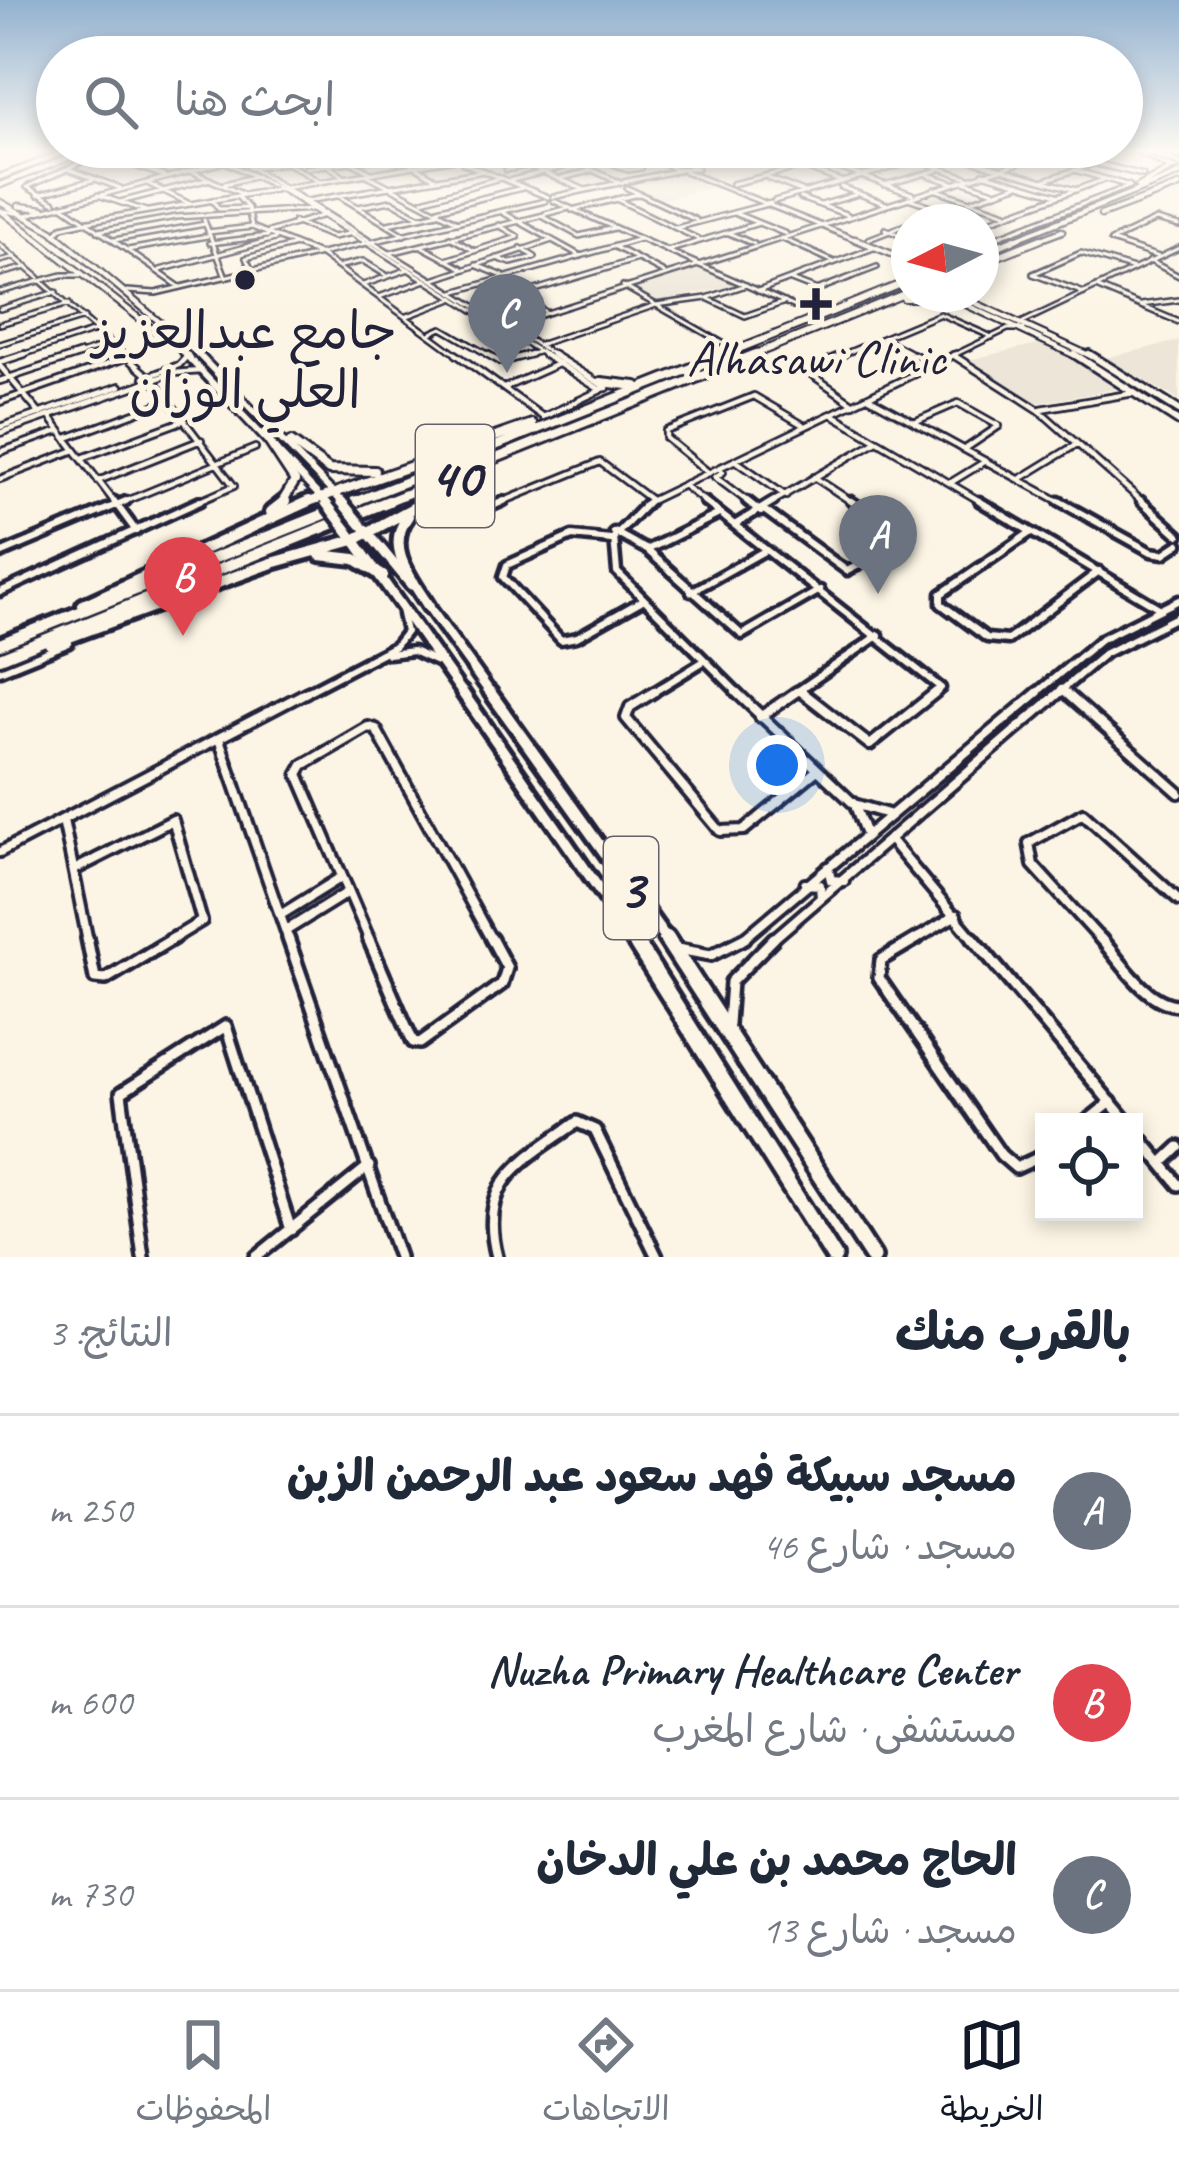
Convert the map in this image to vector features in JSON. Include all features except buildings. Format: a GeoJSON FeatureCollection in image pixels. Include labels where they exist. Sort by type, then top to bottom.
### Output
{"type":"FeatureCollection","features":[{"type":"Feature","properties":{"kind":"highway"},"geometry":{"type":"LineString","coordinates":[[1095,215],[1101,211]]}},
{"type":"Feature","properties":{"kind":"highway"},"geometry":{"type":"LineString","coordinates":[[999,256],[1102,211]]}},
{"type":"Feature","properties":{"kind":"highway"},"geometry":{"type":"LineString","coordinates":[[999,246],[1102,211]]}},
{"type":"Feature","properties":{"kind":"highway","name":"40"},"geometry":{"type":"LineString","coordinates":[[2,643],[891,287]]}},
{"type":"Feature","properties":{"kind":"highway","name":"40"},"geometry":{"type":"LineString","coordinates":[[0,659],[891,299]]}},
{"type":"Feature","properties":{"kind":"highway"},"geometry":{"type":"LineString","coordinates":[[850,316],[891,303]]}},
{"type":"Feature","properties":{"kind":"highway"},"geometry":{"type":"LineString","coordinates":[[601,386],[624,387],[668,376]]}},
{"type":"Feature","properties":{"kind":"highway"},"geometry":{"type":"LineString","coordinates":[[2,643],[232,536],[329,497],[442,454],[612,399]]}},
{"type":"Feature","properties":{"kind":"highway"},"geometry":{"type":"LineString","coordinates":[[0,659],[121,621],[358,532],[584,425]]}},
{"type":"Feature","properties":{"kind":"highway"},"geometry":{"type":"LineString","coordinates":[[232,536],[282,505],[293,489],[294,474],[264,434]]}},
{"type":"Feature","properties":{"kind":"highway"},"geometry":{"type":"LineString","coordinates":[[291,442],[329,470],[350,474],[442,454]]}},
{"type":"Feature","properties":{"kind":"highway"},"geometry":{"type":"LineString","coordinates":[[429,607],[394,536],[407,517],[450,488]]}},
{"type":"Feature","properties":{"kind":"highway"},"geometry":{"type":"LineString","coordinates":[[258,568],[335,555],[355,559],[383,577]]}},
{"type":"Feature","properties":{"kind":"main road"},"geometry":{"type":"LineString","coordinates":[[15,211],[38,211]]}},
{"type":"Feature","properties":{"kind":"main road","name":"3"},"geometry":{"type":"LineString","coordinates":[[15,211],[127,291],[291,442],[358,532],[429,607],[673,948],[873,1257]]}},
{"type":"Feature","properties":{"kind":"main road"},"geometry":{"type":"LineString","coordinates":[[35,221],[44,211]]}},
{"type":"Feature","properties":{"kind":"main road"},"geometry":{"type":"LineString","coordinates":[[794,211],[891,249]]}},
{"type":"Feature","properties":{"kind":"main road"},"geometry":{"type":"LineString","coordinates":[[798,211],[891,252]]}},
{"type":"Feature","properties":{"kind":"main road","name":"3"},"geometry":{"type":"LineString","coordinates":[[25,214],[68,262],[188,356],[329,497]]}},
{"type":"Feature","properties":{"kind":"main road"},"geometry":{"type":"LineString","coordinates":[[983,312],[1006,325],[1024,326],[1087,361],[1179,422]]}},
{"type":"Feature","properties":{"kind":"main road"},"geometry":{"type":"LineString","coordinates":[[992,312],[1099,359],[1179,407]]}},
{"type":"Feature","properties":{"kind":"main road"},"geometry":{"type":"LineString","coordinates":[[1087,361],[1099,359]]}},
{"type":"Feature","properties":{"kind":"main road"},"geometry":{"type":"LineString","coordinates":[[1124,383],[1138,382]]}},
{"type":"Feature","properties":{"kind":"main road","name":"3"},"geometry":{"type":"LineString","coordinates":[[358,532],[383,577],[608,896],[833,1257]]}},
{"type":"Feature","properties":{"kind":"street"},"geometry":{"type":"LineString","coordinates":[[25,214],[34,211]]}},
{"type":"Feature","properties":{"kind":"street"},"geometry":{"type":"LineString","coordinates":[[72,211],[180,287]]}},
{"type":"Feature","properties":{"kind":"street"},"geometry":{"type":"LineString","coordinates":[[55,235],[62,227],[148,211]]}},
{"type":"Feature","properties":{"kind":"street"},"geometry":{"type":"LineString","coordinates":[[170,211],[174,215]]}},
{"type":"Feature","properties":{"kind":"street"},"geometry":{"type":"LineString","coordinates":[[242,211],[247,211]]}},
{"type":"Feature","properties":{"kind":"street"},"geometry":{"type":"LineString","coordinates":[[247,211],[252,227]]}},
{"type":"Feature","properties":{"kind":"street"},"geometry":{"type":"LineString","coordinates":[[98,231],[174,215],[254,211]]}},
{"type":"Feature","properties":{"kind":"street"},"geometry":{"type":"LineString","coordinates":[[317,211],[601,386]]}},
{"type":"Feature","properties":{"kind":"street"},"geometry":{"type":"LineString","coordinates":[[322,211],[430,280]]}},
{"type":"Feature","properties":{"kind":"street"},"geometry":{"type":"LineString","coordinates":[[364,211],[404,235]]}},
{"type":"Feature","properties":{"kind":"street"},"geometry":{"type":"LineString","coordinates":[[409,211],[420,217]]}},
{"type":"Feature","properties":{"kind":"street"},"geometry":{"type":"LineString","coordinates":[[388,224],[440,211],[458,222]]}},
{"type":"Feature","properties":{"kind":"street"},"geometry":{"type":"LineString","coordinates":[[127,291],[156,293],[507,211]]}},
{"type":"Feature","properties":{"kind":"street"},"geometry":{"type":"LineString","coordinates":[[390,253],[562,211]]}},
{"type":"Feature","properties":{"kind":"street"},"geometry":{"type":"LineString","coordinates":[[575,211],[809,313]]}},
{"type":"Feature","properties":{"kind":"street"},"geometry":{"type":"LineString","coordinates":[[641,211],[702,240]]}},
{"type":"Feature","properties":{"kind":"street"},"geometry":{"type":"LineString","coordinates":[[644,212],[649,211]]}},
{"type":"Feature","properties":{"kind":"street"},"geometry":{"type":"LineString","coordinates":[[676,211],[699,221]]}},
{"type":"Feature","properties":{"kind":"street"},"geometry":{"type":"LineString","coordinates":[[676,228],[737,211]]}},
{"type":"Feature","properties":{"kind":"street"},"geometry":{"type":"LineString","coordinates":[[836,211],[848,215]]}},
{"type":"Feature","properties":{"kind":"street"},"geometry":{"type":"LineString","coordinates":[[825,223],[862,211]]}},
{"type":"Feature","properties":{"kind":"street"},"geometry":{"type":"LineString","coordinates":[[503,325],[865,211]]}},
{"type":"Feature","properties":{"kind":"street"},"geometry":{"type":"LineString","coordinates":[[1000,211],[1010,214]]}},
{"type":"Feature","properties":{"kind":"street"},"geometry":{"type":"LineString","coordinates":[[999,217],[1019,211]]}},
{"type":"Feature","properties":{"kind":"street"},"geometry":{"type":"LineString","coordinates":[[999,236],[1066,211]]}},
{"type":"Feature","properties":{"kind":"street"},"geometry":{"type":"LineString","coordinates":[[502,212],[581,256]]}},
{"type":"Feature","properties":{"kind":"street"},"geometry":{"type":"LineString","coordinates":[[733,212],[837,263]]}},
{"type":"Feature","properties":{"kind":"street"},"geometry":{"type":"LineString","coordinates":[[544,214],[576,236],[614,228]]}},
{"type":"Feature","properties":{"kind":"street"},"geometry":{"type":"LineString","coordinates":[[157,270],[245,248],[294,222],[324,215]]}},
{"type":"Feature","properties":{"kind":"street"},"geometry":{"type":"LineString","coordinates":[[203,216],[214,257],[226,278]]}},
{"type":"Feature","properties":{"kind":"street"},"geometry":{"type":"LineString","coordinates":[[1159,257],[1111,240],[1156,220],[1179,226]]}},
{"type":"Feature","properties":{"kind":"street"},"geometry":{"type":"LineString","coordinates":[[294,222],[333,237],[353,233]]}},
{"type":"Feature","properties":{"kind":"street"},"geometry":{"type":"LineString","coordinates":[[667,251],[759,223]]}},
{"type":"Feature","properties":{"kind":"street"},"geometry":{"type":"LineString","coordinates":[[113,240],[205,224]]}},
{"type":"Feature","properties":{"kind":"street"},"geometry":{"type":"LineString","coordinates":[[446,260],[518,237],[499,225]]}},
{"type":"Feature","properties":{"kind":"street"},"geometry":{"type":"LineString","coordinates":[[127,250],[252,227],[321,255],[543,417],[601,386]]}},
{"type":"Feature","properties":{"kind":"street"},"geometry":{"type":"LineString","coordinates":[[869,239],[891,227]]}},
{"type":"Feature","properties":{"kind":"street"},"geometry":{"type":"LineString","coordinates":[[885,229],[891,232]]}},
{"type":"Feature","properties":{"kind":"street"},"geometry":{"type":"LineString","coordinates":[[728,232],[754,244]]}},
{"type":"Feature","properties":{"kind":"street"},"geometry":{"type":"LineString","coordinates":[[210,243],[272,235]]}},
{"type":"Feature","properties":{"kind":"street"},"geometry":{"type":"LineString","coordinates":[[503,325],[784,236]]}},
{"type":"Feature","properties":{"kind":"street"},"geometry":{"type":"LineString","coordinates":[[450,237],[473,250]]}},
{"type":"Feature","properties":{"kind":"street"},"geometry":{"type":"LineString","coordinates":[[378,297],[552,239]]}},
{"type":"Feature","properties":{"kind":"street"},"geometry":{"type":"LineString","coordinates":[[405,317],[503,279],[640,239]]}},
{"type":"Feature","properties":{"kind":"street"},"geometry":{"type":"LineString","coordinates":[[252,271],[244,259],[296,245]]}},
{"type":"Feature","properties":{"kind":"street"},"geometry":{"type":"LineString","coordinates":[[421,245],[462,268]]}},
{"type":"Feature","properties":{"kind":"street"},"geometry":{"type":"LineString","coordinates":[[615,247],[664,273]]}},
{"type":"Feature","properties":{"kind":"street"},"geometry":{"type":"LineString","coordinates":[[758,291],[876,247]]}},
{"type":"Feature","properties":{"kind":"street"},"geometry":{"type":"LineString","coordinates":[[0,592],[235,485],[151,378],[1,248]]}},
{"type":"Feature","properties":{"kind":"street"},"geometry":{"type":"LineString","coordinates":[[245,248],[253,256]]}},
{"type":"Feature","properties":{"kind":"street"},"geometry":{"type":"LineString","coordinates":[[494,256],[510,263],[535,256],[521,248]]}},
{"type":"Feature","properties":{"kind":"street"},"geometry":{"type":"LineString","coordinates":[[1024,326],[1096,287],[1179,251]]}},
{"type":"Feature","properties":{"kind":"street"},"geometry":{"type":"LineString","coordinates":[[1084,293],[1033,273],[1082,253],[1134,269]]}},
{"type":"Feature","properties":{"kind":"street"},"geometry":{"type":"LineString","coordinates":[[0,261],[15,257]]}},
{"type":"Feature","properties":{"kind":"street"},"geometry":{"type":"LineString","coordinates":[[790,280],[817,290],[877,268],[854,258]]}},
{"type":"Feature","properties":{"kind":"street"},"geometry":{"type":"LineString","coordinates":[[521,294],[638,259]]}},
{"type":"Feature","properties":{"kind":"street"},"geometry":{"type":"LineString","coordinates":[[338,267],[361,261],[386,275]]}},
{"type":"Feature","properties":{"kind":"street"},"geometry":{"type":"LineString","coordinates":[[1150,261],[1179,276]]}},
{"type":"Feature","properties":{"kind":"street"},"geometry":{"type":"LineString","coordinates":[[54,275],[68,262]]}},
{"type":"Feature","properties":{"kind":"street"},"geometry":{"type":"LineString","coordinates":[[474,263],[544,311]]}},
{"type":"Feature","properties":{"kind":"street"},"geometry":{"type":"LineString","coordinates":[[0,274],[27,267]]}},
{"type":"Feature","properties":{"kind":"street"},"geometry":{"type":"LineString","coordinates":[[362,285],[409,269]]}},
{"type":"Feature","properties":{"kind":"street"},"geometry":{"type":"LineString","coordinates":[[2,290],[54,275],[86,275]]}},
{"type":"Feature","properties":{"kind":"street"},"geometry":{"type":"LineString","coordinates":[[429,333],[442,328],[504,362],[656,305],[707,298],[746,285]]}},
{"type":"Feature","properties":{"kind":"street"},"geometry":{"type":"LineString","coordinates":[[624,287],[726,345]]}},
{"type":"Feature","properties":{"kind":"street"},"geometry":{"type":"LineString","coordinates":[[1096,287],[1179,322]]}},
{"type":"Feature","properties":{"kind":"street"},"geometry":{"type":"LineString","coordinates":[[0,309],[56,292]]}},
{"type":"Feature","properties":{"kind":"street"},"geometry":{"type":"LineString","coordinates":[[143,306],[156,293]]}},
{"type":"Feature","properties":{"kind":"street"},"geometry":{"type":"LineString","coordinates":[[707,298],[736,315],[785,302]]}},
{"type":"Feature","properties":{"kind":"street"},"geometry":{"type":"LineString","coordinates":[[1140,305],[1179,300]]}},
{"type":"Feature","properties":{"kind":"street"},"geometry":{"type":"LineString","coordinates":[[0,324],[69,304]]}},
{"type":"Feature","properties":{"kind":"street"},"geometry":{"type":"LineString","coordinates":[[854,404],[805,370],[940,314],[992,337]]}},
{"type":"Feature","properties":{"kind":"street"},"geometry":{"type":"LineString","coordinates":[[0,344],[84,317]]}},
{"type":"Feature","properties":{"kind":"street"},"geometry":{"type":"LineString","coordinates":[[865,832],[854,805],[616,574],[613,536],[625,515],[651,500],[992,337],[1006,325]]}},
{"type":"Feature","properties":{"kind":"street"},"geometry":{"type":"LineString","coordinates":[[40,414],[0,364],[98,330]]}},
{"type":"Feature","properties":{"kind":"street"},"geometry":{"type":"LineString","coordinates":[[883,338],[935,365]]}},
{"type":"Feature","properties":{"kind":"street"},"geometry":{"type":"LineString","coordinates":[[0,381],[113,343]]}},
{"type":"Feature","properties":{"kind":"street"},"geometry":{"type":"LineString","coordinates":[[539,348],[601,386]]}},
{"type":"Feature","properties":{"kind":"street"},"geometry":{"type":"LineString","coordinates":[[953,355],[1039,410],[1179,535]]}},
{"type":"Feature","properties":{"kind":"street"},"geometry":{"type":"LineString","coordinates":[[0,431],[172,370],[188,356]]}},
{"type":"Feature","properties":{"kind":"street"},"geometry":{"type":"LineString","coordinates":[[0,402],[128,357]]}},
{"type":"Feature","properties":{"kind":"street"},"geometry":{"type":"LineString","coordinates":[[504,388],[560,362]]}},
{"type":"Feature","properties":{"kind":"street"},"geometry":{"type":"LineString","coordinates":[[172,370],[204,372]]}},
{"type":"Feature","properties":{"kind":"street"},"geometry":{"type":"LineString","coordinates":[[1039,410],[1138,392]]}},
{"type":"Feature","properties":{"kind":"street"},"geometry":{"type":"LineString","coordinates":[[0,431],[101,395]]}},
{"type":"Feature","properties":{"kind":"street"},"geometry":{"type":"LineString","coordinates":[[710,473],[666,437],[666,431],[754,396],[806,427]]}},
{"type":"Feature","properties":{"kind":"street"},"geometry":{"type":"LineString","coordinates":[[868,397],[1151,552],[1164,554],[1179,544]]}},
{"type":"Feature","properties":{"kind":"street"},"geometry":{"type":"LineString","coordinates":[[67,438],[170,400]]}},
{"type":"Feature","properties":{"kind":"street"},"geometry":{"type":"LineString","coordinates":[[914,422],[958,403],[1000,426],[965,449]]}},
{"type":"Feature","properties":{"kind":"street"},"geometry":{"type":"LineString","coordinates":[[832,414],[1159,608]]}},
{"type":"Feature","properties":{"kind":"street"},"geometry":{"type":"LineString","coordinates":[[49,416],[136,531]]}},
{"type":"Feature","properties":{"kind":"street"},"geometry":{"type":"LineString","coordinates":[[82,458],[185,420]]}},
{"type":"Feature","properties":{"kind":"street"},"geometry":{"type":"LineString","coordinates":[[0,452],[61,430]]}},
{"type":"Feature","properties":{"kind":"street"},"geometry":{"type":"LineString","coordinates":[[98,481],[201,439]]}},
{"type":"Feature","properties":{"kind":"street"},"geometry":{"type":"LineString","coordinates":[[734,525],[877,441]]}},
{"type":"Feature","properties":{"kind":"street"},"geometry":{"type":"LineString","coordinates":[[1020,479],[1077,444]]}},
{"type":"Feature","properties":{"kind":"street"},"geometry":{"type":"LineString","coordinates":[[0,554],[255,448]]}},
{"type":"Feature","properties":{"kind":"street"},"geometry":{"type":"LineString","coordinates":[[0,479],[76,450]]}},
{"type":"Feature","properties":{"kind":"street"},"geometry":{"type":"LineString","coordinates":[[735,460],[786,496]]}},
{"type":"Feature","properties":{"kind":"street"},"geometry":{"type":"LineString","coordinates":[[950,483],[986,461]]}},
{"type":"Feature","properties":{"kind":"street"},"geometry":{"type":"LineString","coordinates":[[486,509],[600,462],[651,500]]}},
{"type":"Feature","properties":{"kind":"street"},"geometry":{"type":"LineString","coordinates":[[719,468],[723,471],[715,478],[848,571],[900,544],[899,534],[814,477]]}},
{"type":"Feature","properties":{"kind":"street"},"geometry":{"type":"LineString","coordinates":[[683,485],[941,688],[875,743],[861,743],[799,690]]}},
{"type":"Feature","properties":{"kind":"street"},"geometry":{"type":"LineString","coordinates":[[647,550],[720,514]]}},
{"type":"Feature","properties":{"kind":"street"},"geometry":{"type":"LineString","coordinates":[[1032,532],[941,594],[941,604],[987,638],[1008,640],[1099,571]]}},
{"type":"Feature","properties":{"kind":"street"},"geometry":{"type":"LineString","coordinates":[[641,601],[577,637],[561,640],[503,577],[507,565],[561,540],[613,536],[647,550],[742,635],[820,590]]}},
{"type":"Feature","properties":{"kind":"street"},"geometry":{"type":"LineString","coordinates":[[691,592],[767,549]]}},
{"type":"Feature","properties":{"kind":"street"},"geometry":{"type":"LineString","coordinates":[[1,852],[367,662],[405,636],[395,593]]}},
{"type":"Feature","properties":{"kind":"street"},"geometry":{"type":"LineString","coordinates":[[673,948],[722,954],[966,748],[1113,632],[1179,600]]}},
{"type":"Feature","properties":{"kind":"street"},"geometry":{"type":"LineString","coordinates":[[728,1034],[729,993],[737,973],[1061,689],[1126,643],[1179,616]]}},
{"type":"Feature","properties":{"kind":"street"},"geometry":{"type":"LineString","coordinates":[[0,671],[121,621]]}},
{"type":"Feature","properties":{"kind":"street"},"geometry":{"type":"LineString","coordinates":[[1125,625],[1128,632],[1140,636]]}},
{"type":"Feature","properties":{"kind":"street"},"geometry":{"type":"LineString","coordinates":[[1113,632],[1126,643]]}},
{"type":"Feature","properties":{"kind":"street"},"geometry":{"type":"LineString","coordinates":[[760,717],[879,635]]}},
{"type":"Feature","properties":{"kind":"street"},"geometry":{"type":"LineString","coordinates":[[367,662],[399,651],[420,652],[465,692]]}},
{"type":"Feature","properties":{"kind":"street"},"geometry":{"type":"LineString","coordinates":[[704,662],[630,707],[626,718],[720,831],[744,830],[816,771]]}},
{"type":"Feature","properties":{"kind":"street"},"geometry":{"type":"LineString","coordinates":[[1061,689],[1179,793]]}},
{"type":"Feature","properties":{"kind":"street"},"geometry":{"type":"LineString","coordinates":[[373,728],[507,968],[502,984],[426,1040],[413,1042],[340,878],[299,769],[373,728]]}},
{"type":"Feature","properties":{"kind":"street"},"geometry":{"type":"LineString","coordinates":[[219,740],[398,1257]]}},
{"type":"Feature","properties":{"kind":"street"},"geometry":{"type":"LineString","coordinates":[[966,748],[979,760]]}},
{"type":"Feature","properties":{"kind":"street"},"geometry":{"type":"LineString","coordinates":[[947,764],[959,764],[959,778]]}},
{"type":"Feature","properties":{"kind":"street"},"geometry":{"type":"LineString","coordinates":[[854,805],[888,814]]}},
{"type":"Feature","properties":{"kind":"street"},"geometry":{"type":"LineString","coordinates":[[1179,900],[1083,814],[1073,814],[1029,843],[1033,865],[1134,976],[1165,1005],[1179,1005]]}},
{"type":"Feature","properties":{"kind":"street"},"geometry":{"type":"LineString","coordinates":[[63,820],[100,981],[202,920],[173,820],[76,869]]}},
{"type":"Feature","properties":{"kind":"street"},"geometry":{"type":"LineString","coordinates":[[891,841],[1120,1113]]}},
{"type":"Feature","properties":{"kind":"street"},"geometry":{"type":"LineString","coordinates":[[829,863],[828,876],[844,881]]}},
{"type":"Feature","properties":{"kind":"street"},"geometry":{"type":"LineString","coordinates":[[282,914],[340,878]]}},
{"type":"Feature","properties":{"kind":"street"},"geometry":{"type":"LineString","coordinates":[[805,884],[820,885],[820,902]]}},
{"type":"Feature","properties":{"kind":"street"},"geometry":{"type":"LineString","coordinates":[[287,930],[347,893]]}},
{"type":"Feature","properties":{"kind":"street"},"geometry":{"type":"LineString","coordinates":[[956,915],[881,960],[878,978],[1001,1155],[1016,1168],[1035,1159]]}},
{"type":"Feature","properties":{"kind":"street"},"geometry":{"type":"LineString","coordinates":[[143,1257],[121,1093],[226,1026],[232,1029],[291,1230]]}},
{"type":"Feature","properties":{"kind":"street"},"geometry":{"type":"LineString","coordinates":[[1097,1113],[1111,1102]]}},
{"type":"Feature","properties":{"kind":"street"},"geometry":{"type":"LineString","coordinates":[[497,1257],[487,1231],[486,1206],[496,1185],[577,1122],[590,1123],[595,1130],[656,1257]]}},
{"type":"Feature","properties":{"kind":"street"},"geometry":{"type":"LineString","coordinates":[[1143,1141],[1179,1185]]}},
{"type":"Feature","properties":{"kind":"street"},"geometry":{"type":"LineString","coordinates":[[1162,1163],[1179,1147]]}},
{"type":"Feature","properties":{"kind":"street"},"geometry":{"type":"LineString","coordinates":[[256,1257],[369,1166]]}},
{"type":"Feature","properties":{"kind":"shaded area"},"geometry":{"type":"Polygon","coordinates":[[[697,267],[737,285],[658,302],[632,287],[697,267]]]}},
{"type":"Feature","properties":{"kind":"shaded area"},"geometry":{"type":"Polygon","coordinates":[[[1179,341],[1179,400],[1105,358],[1179,341]]]}},
{"type":"Feature","properties":{"kind":"shaded area"},"geometry":{"type":"Polygon","coordinates":[[[1042,343],[1122,388],[1038,403],[969,360],[1042,343]]]}},
{"type":"Feature","properties":{"kind":"place","name":"جامع عبدالعزيز العلي الوزان"},"geometry":{"type":"Point","coordinates":[245,280]}},
{"type":"Feature","properties":{"kind":"place","name":"Alhasawi Clinic"},"geometry":{"type":"Point","coordinates":[816,304]}},
{"type":"Feature","properties":{"kind":"place","name":"الحاج محمد بن علي الدخان"},"geometry":{"type":"Point","coordinates":[507,373]}},
{"type":"Feature","properties":{"kind":"place","name":"مسجد سبيكة فهد سعود عبد الرحمن الزبن"},"geometry":{"type":"Point","coordinates":[878,594]}},
{"type":"Feature","properties":{"kind":"place","name":"Nuzha Primary Healthcare Center"},"geometry":{"type":"Point","coordinates":[183,636]}}]}
